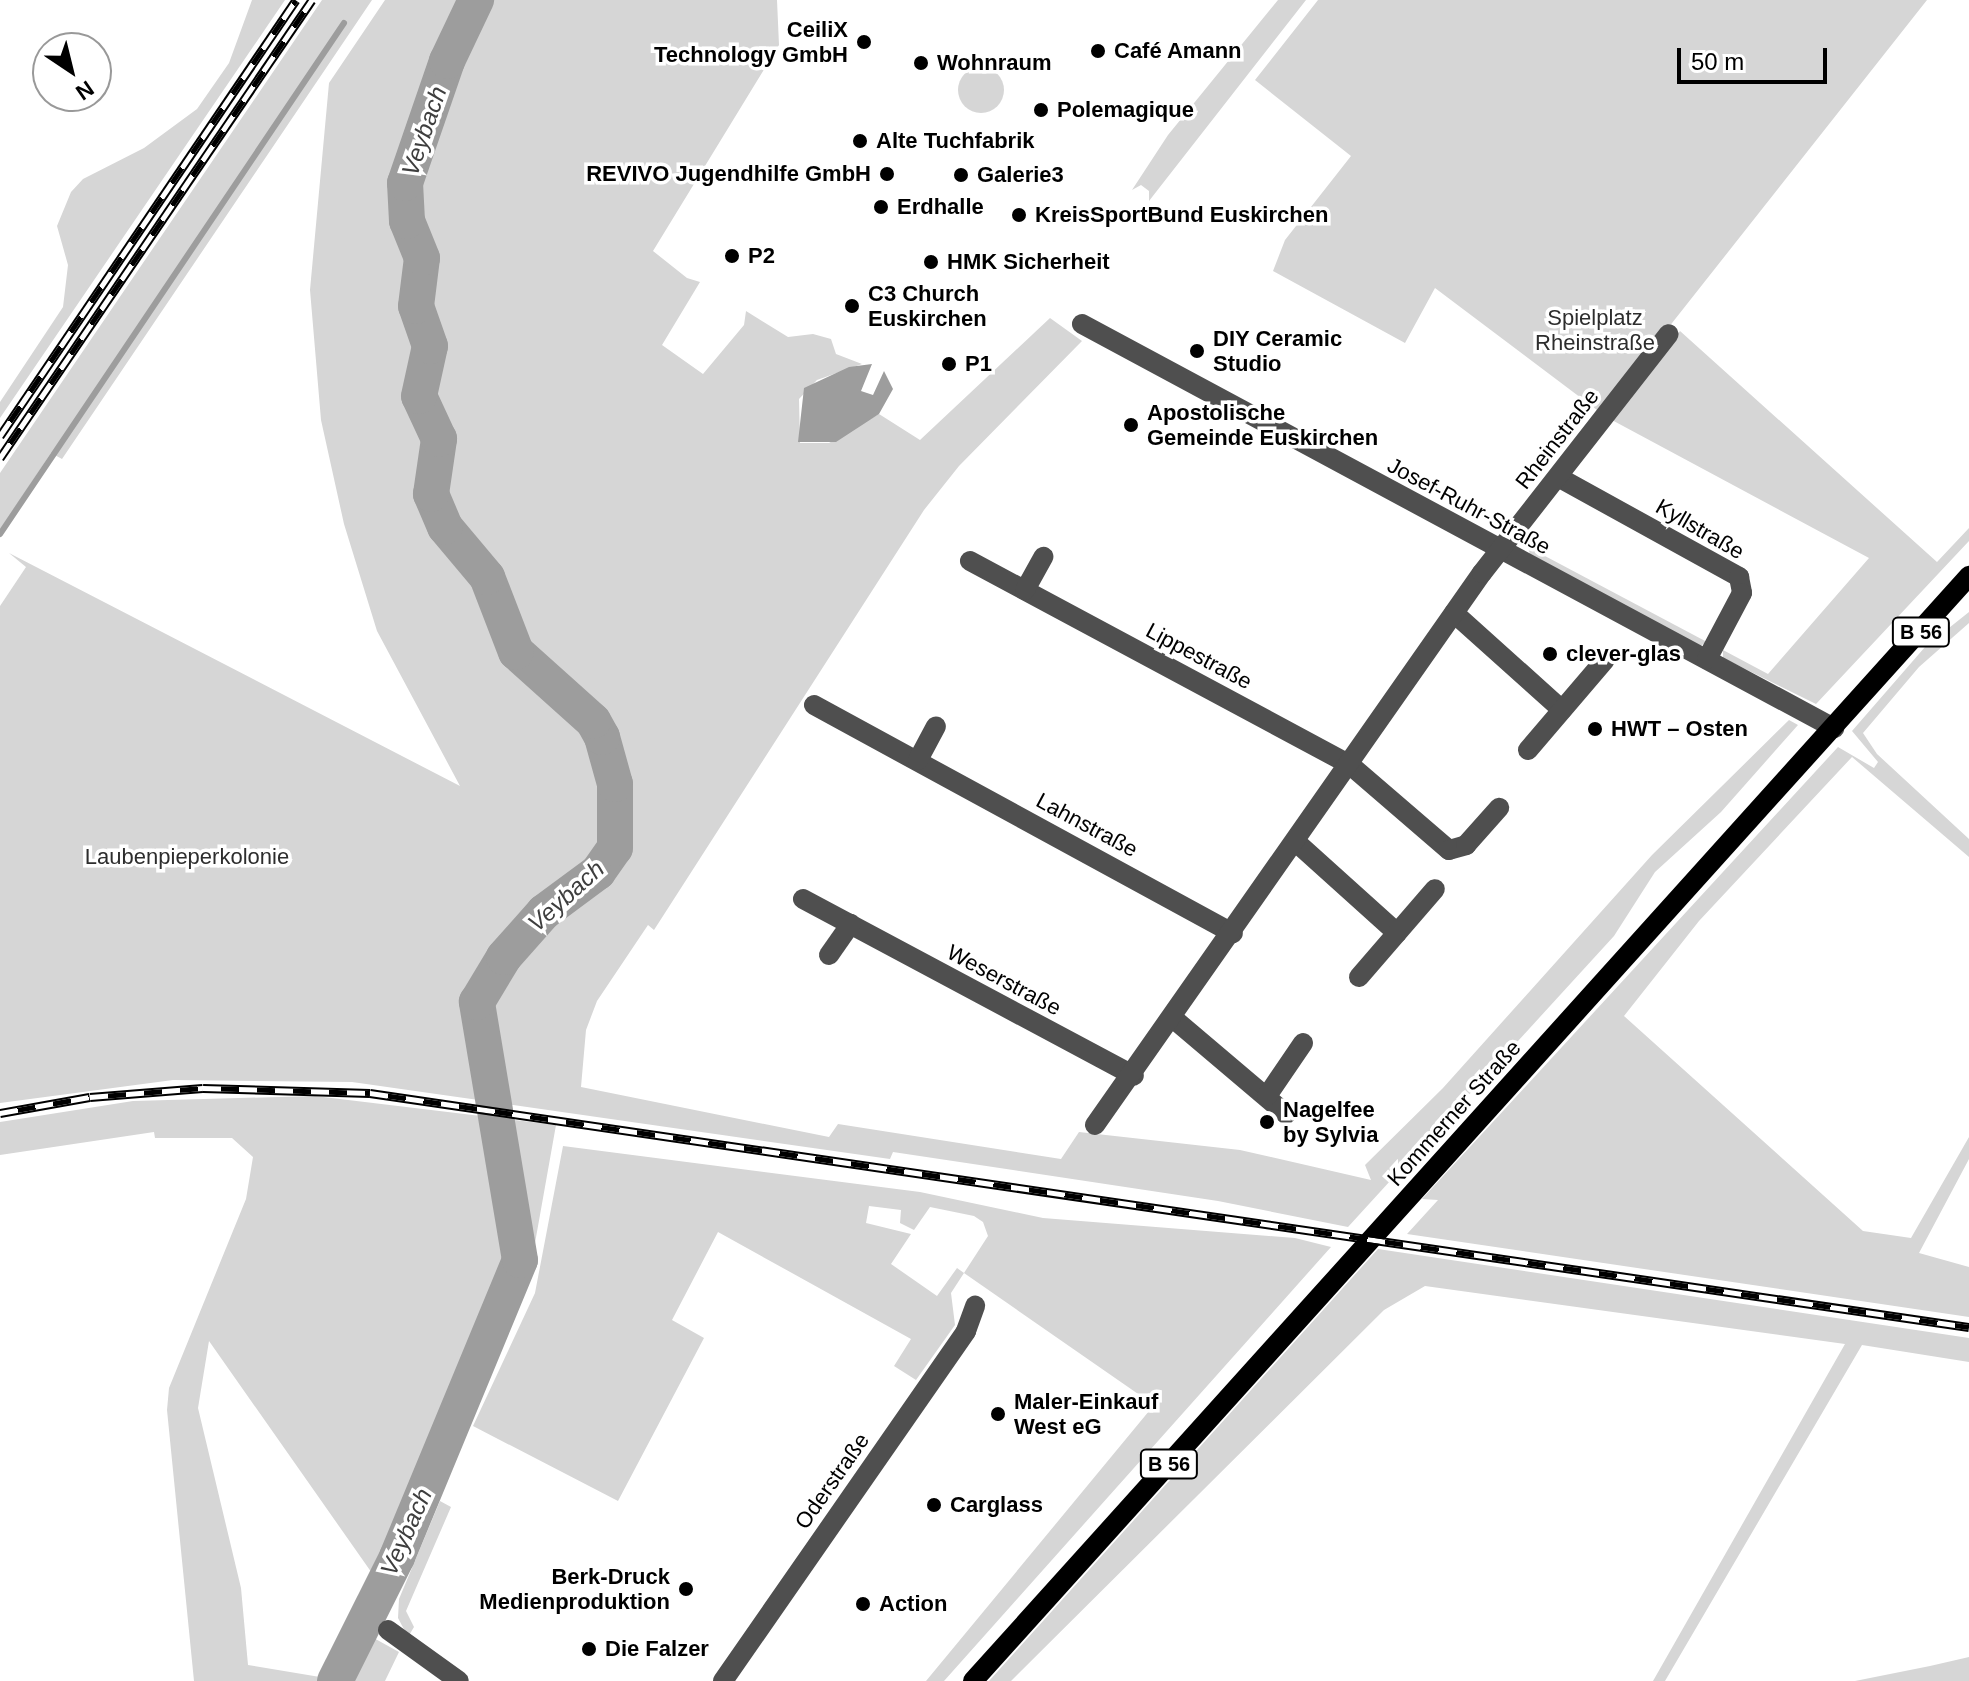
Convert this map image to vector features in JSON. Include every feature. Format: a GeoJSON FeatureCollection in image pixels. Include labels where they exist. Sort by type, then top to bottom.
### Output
{"type":"FeatureCollection","features":[{"type":"Feature","properties":{"kind":"main road","name":"Kommerner Straße"},"geometry":{"type":"LineString","coordinates":[[973,1681],[1969,576]]}},
{"type":"Feature","properties":{"kind":"street","name":"Josef-Ruhr-Straße"},"geometry":{"type":"LineString","coordinates":[[1082,324],[1834,728]]}},
{"type":"Feature","properties":{"kind":"street","name":"Rheinstraße"},"geometry":{"type":"LineString","coordinates":[[1095,1125],[1174,1019],[1454,613],[1669,334]]}},
{"type":"Feature","properties":{"kind":"street","name":"Kyllstraße"},"geometry":{"type":"LineString","coordinates":[[1558,477],[1739,577],[1742,593],[1707,659]]}},
{"type":"Feature","properties":{"kind":"street"},"geometry":{"type":"LineString","coordinates":[[1025,590],[1043,557]]}},
{"type":"Feature","properties":{"kind":"street","name":"Lippestraße"},"geometry":{"type":"LineString","coordinates":[[970,561],[1349,764]]}},
{"type":"Feature","properties":{"kind":"street"},"geometry":{"type":"LineString","coordinates":[[1454,613],[1562,710]]}},
{"type":"Feature","properties":{"kind":"street"},"geometry":{"type":"LineString","coordinates":[[1528,750],[1605,660]]}},
{"type":"Feature","properties":{"kind":"street","name":"Lahnstraße"},"geometry":{"type":"LineString","coordinates":[[814,705],[1233,933]]}},
{"type":"Feature","properties":{"kind":"street"},"geometry":{"type":"LineString","coordinates":[[918,760],[936,726]]}},
{"type":"Feature","properties":{"kind":"street"},"geometry":{"type":"LineString","coordinates":[[1349,764],[1449,850],[1466,845],[1499,808]]}},
{"type":"Feature","properties":{"kind":"street"},"geometry":{"type":"LineString","coordinates":[[1296,842],[1397,933]]}},
{"type":"Feature","properties":{"kind":"street"},"geometry":{"type":"LineString","coordinates":[[1359,977],[1435,889]]}},
{"type":"Feature","properties":{"kind":"street","name":"Weserstraße"},"geometry":{"type":"LineString","coordinates":[[803,899],[1134,1076]]}},
{"type":"Feature","properties":{"kind":"street"},"geometry":{"type":"LineString","coordinates":[[829,955],[851,924]]}},
{"type":"Feature","properties":{"kind":"street"},"geometry":{"type":"LineString","coordinates":[[1174,1019],[1286,1114]]}},
{"type":"Feature","properties":{"kind":"street"},"geometry":{"type":"LineString","coordinates":[[1267,1096],[1303,1043]]}},
{"type":"Feature","properties":{"kind":"street","name":"Oderstraße"},"geometry":{"type":"LineString","coordinates":[[723,1681],[966,1331],[975,1306]]}},
{"type":"Feature","properties":{"kind":"street"},"geometry":{"type":"LineString","coordinates":[[388,1630],[459,1681]]}},
{"type":"Feature","properties":{"kind":"green space"},"geometry":{"type":"Polygon","coordinates":[[[252,0],[285,0],[0,418],[0,402],[63,307],[68,265],[57,226],[71,192],[83,179],[144,148],[197,109],[229,63],[252,0]]]}},
{"type":"Feature","properties":{"kind":"green space"},"geometry":{"type":"Polygon","coordinates":[[[322,0],[372,0],[62,459],[51,453],[0,530],[0,473],[322,0]]]}},
{"type":"Feature","properties":{"kind":"green space","name":"Laubenpieperkolonie"},"geometry":{"type":"Polygon","coordinates":[[[385,0],[471,0],[440,66],[422,131],[402,169],[397,198],[419,265],[412,305],[425,340],[413,383],[431,437],[421,469],[425,508],[441,538],[476,573],[490,622],[507,655],[524,676],[588,727],[604,770],[608,839],[623,821],[623,799],[610,738],[597,713],[543,669],[518,639],[492,568],[451,522],[440,495],[445,434],[424,389],[437,340],[422,310],[427,255],[407,202],[447,73],[481,0],[777,0],[779,45],[653,251],[687,278],[700,282],[662,345],[703,374],[744,325],[746,311],[788,337],[813,334],[831,339],[836,354],[862,364],[817,380],[799,399],[800,443],[829,443],[879,414],[920,440],[1050,318],[1082,341],[959,466],[924,510],[654,930],[648,925],[597,1001],[586,1030],[581,1087],[829,1137],[838,1124],[1061,1159],[1079,1132],[1240,1150],[1371,1180],[1365,1165],[1443,1088],[1652,855],[1789,720],[1798,725],[1721,812],[1655,872],[1614,936],[1348,1227],[1218,1201],[893,1152],[890,1159],[352,1082],[173,1080],[0,1103],[0,606],[26,567],[9,553],[460,786],[377,631],[344,524],[321,420],[310,290],[329,83],[385,0]]]}},
{"type":"Feature","properties":{"kind":"green space"},"geometry":{"type":"Polygon","coordinates":[[[1278,0],[1306,0],[1149,201],[1149,191],[1141,185],[1132,190],[1168,135],[1278,0]]]}},
{"type":"Feature","properties":{"kind":"green space","name":"Spielplatz Rheinstraße"},"geometry":{"type":"Polygon","coordinates":[[[1318,0],[1927,0],[1601,413],[1435,288],[1405,343],[1273,271],[1285,240],[1351,156],[1255,80],[1318,0]]]}},
{"type":"Feature","properties":{"kind":"green space"},"geometry":{"type":"Polygon","coordinates":[[[981,67],[997,74],[1004,90],[997,106],[981,113],[965,106],[958,90],[965,74],[981,67]]]}},
{"type":"Feature","properties":{"kind":"green space"},"geometry":{"type":"Polygon","coordinates":[[[1680,331],[1937,562],[1969,528],[1969,541],[1816,704],[1723,658],[1723,650],[1768,674],[1869,558],[1610,419],[1680,331]]]}},
{"type":"Feature","properties":{"kind":"green space"},"geometry":{"type":"Polygon","coordinates":[[[1528,547],[1707,642],[1700,646],[1530,555],[1528,547]]]}},
{"type":"Feature","properties":{"kind":"green space"},"geometry":{"type":"Polygon","coordinates":[[[1969,612],[1969,623],[1919,667],[1863,733],[1877,754],[1969,839],[1969,857],[1852,757],[1699,921],[1624,1016],[1863,1231],[1911,1238],[1969,1137],[1969,1159],[1919,1253],[1969,1267],[1969,1317],[1407,1234],[1438,1200],[1422,1199],[1838,747],[1874,768],[1878,762],[1852,731],[1925,647],[1969,612]]]}},
{"type":"Feature","properties":{"kind":"green space"},"geometry":{"type":"Polygon","coordinates":[[[315,1096],[556,1125],[535,1243],[522,1291],[376,1623],[358,1615],[374,1576],[209,1341],[198,1408],[241,1588],[248,1665],[326,1678],[352,1626],[399,1652],[385,1681],[194,1681],[167,1410],[169,1388],[246,1199],[253,1157],[232,1138],[155,1138],[154,1132],[0,1155],[0,1122],[133,1101],[315,1096]]]}},
{"type":"Feature","properties":{"kind":"green space"},"geometry":{"type":"Polygon","coordinates":[[[563,1146],[920,1192],[1043,1218],[1295,1238],[1331,1247],[944,1681],[926,1681],[1154,1405],[964,1273],[951,1293],[955,1325],[916,1380],[894,1366],[911,1339],[718,1232],[672,1320],[704,1338],[618,1501],[473,1426],[535,1293],[563,1146]],[[869,1206],[866,1223],[911,1234],[891,1264],[937,1296],[957,1268],[964,1273],[988,1236],[983,1222],[974,1216],[930,1207],[914,1230],[900,1223],[901,1210],[869,1206]]]}},
{"type":"Feature","properties":{"kind":"green space"},"geometry":{"type":"Polygon","coordinates":[[[1378,1249],[1969,1338],[1969,1362],[1862,1345],[1665,1681],[1653,1681],[1845,1344],[1425,1286],[1384,1310],[1011,1681],[989,1681],[1378,1249]]]}},
{"type":"Feature","properties":{"kind":"green space"},"geometry":{"type":"Polygon","coordinates":[[[440,1501],[451,1507],[406,1611],[414,1627],[408,1637],[398,1618],[399,1599],[440,1501]]]}},
{"type":"Feature","properties":{"kind":"green space"},"geometry":{"type":"Polygon","coordinates":[[[1969,1657],[1969,1681],[1855,1681],[1930,1666],[1969,1657]]]}},
{"type":"Feature","properties":{"kind":"shaded area"},"geometry":{"type":"Polygon","coordinates":[[[872,364],[861,391],[873,395],[884,371],[893,389],[879,414],[836,442],[798,442],[804,388],[849,367],[872,364]]]}},
{"type":"Feature","properties":{"kind":"waterway","name":"Veybach"},"geometry":{"type":"LineString","coordinates":[[335,1681],[397,1557],[520,1260],[477,1002],[504,957],[544,912],[598,872],[615,848],[615,784],[602,737],[593,721],[516,652],[487,577],[445,527],[431,494],[439,439],[419,396],[430,346],[416,306],[422,258],[407,221],[405,183],[447,61],[476,0]]}},
{"type":"Feature","properties":{"kind":"waterway"},"geometry":{"type":"LineString","coordinates":[[0,534],[344,23]]}},
{"type":"Feature","properties":{"kind":"railway"},"geometry":{"type":"LineString","coordinates":[[0,436],[296,0]]}},
{"type":"Feature","properties":{"kind":"railway"},"geometry":{"type":"LineString","coordinates":[[0,458],[312,0]]}},
{"type":"Feature","properties":{"kind":"railway"},"geometry":{"type":"LineString","coordinates":[[0,1113],[90,1097],[203,1088],[370,1093],[1969,1327]]}},
{"type":"Feature","properties":{"kind":"place","name":"CeiliX Technology GmbH"},"geometry":{"type":"Point","coordinates":[864,42]}},
{"type":"Feature","properties":{"kind":"place","name":"Café Amann"},"geometry":{"type":"Point","coordinates":[1098,51]}},
{"type":"Feature","properties":{"kind":"place","name":"Wohnraum"},"geometry":{"type":"Point","coordinates":[921,63]}},
{"type":"Feature","properties":{"kind":"place","name":"Polemagique"},"geometry":{"type":"Point","coordinates":[1041,110]}},
{"type":"Feature","properties":{"kind":"place","name":"Alte Tuchfabrik"},"geometry":{"type":"Point","coordinates":[860,141]}},
{"type":"Feature","properties":{"kind":"place","name":"REVIVO Jugendhilfe GmbH"},"geometry":{"type":"Point","coordinates":[887,174]}},
{"type":"Feature","properties":{"kind":"place","name":"Galerie3"},"geometry":{"type":"Point","coordinates":[961,175]}},
{"type":"Feature","properties":{"kind":"place","name":"Erdhalle"},"geometry":{"type":"Point","coordinates":[881,207]}},
{"type":"Feature","properties":{"kind":"place","name":"KreisSportBund Euskirchen"},"geometry":{"type":"Point","coordinates":[1019,215]}},
{"type":"Feature","properties":{"kind":"place","name":"P2"},"geometry":{"type":"Point","coordinates":[732,256]}},
{"type":"Feature","properties":{"kind":"place","name":"HMK Sicherheit"},"geometry":{"type":"Point","coordinates":[931,262]}},
{"type":"Feature","properties":{"kind":"place","name":"C3 Church Euskirchen"},"geometry":{"type":"Point","coordinates":[852,306]}},
{"type":"Feature","properties":{"kind":"place","name":"DIY Ceramic Studio"},"geometry":{"type":"Point","coordinates":[1197,351]}},
{"type":"Feature","properties":{"kind":"place","name":"P1"},"geometry":{"type":"Point","coordinates":[949,364]}},
{"type":"Feature","properties":{"kind":"place","name":"Apostolische Gemeinde Euskirchen"},"geometry":{"type":"Point","coordinates":[1131,425]}},
{"type":"Feature","properties":{"kind":"place","name":"clever-glas"},"geometry":{"type":"Point","coordinates":[1550,654]}},
{"type":"Feature","properties":{"kind":"place","name":"HWT – Osten"},"geometry":{"type":"Point","coordinates":[1595,729]}},
{"type":"Feature","properties":{"kind":"place","name":"Nagelfee by Sylvia"},"geometry":{"type":"Point","coordinates":[1267,1122]}},
{"type":"Feature","properties":{"kind":"place","name":"Maler-Einkauf West eG"},"geometry":{"type":"Point","coordinates":[998,1414]}},
{"type":"Feature","properties":{"kind":"place","name":"Carglass"},"geometry":{"type":"Point","coordinates":[934,1505]}},
{"type":"Feature","properties":{"kind":"place","name":"Berk-Druck Medienproduktion"},"geometry":{"type":"Point","coordinates":[686,1589]}},
{"type":"Feature","properties":{"kind":"place","name":"Action"},"geometry":{"type":"Point","coordinates":[863,1604]}},
{"type":"Feature","properties":{"kind":"place","name":"Die Falzer"},"geometry":{"type":"Point","coordinates":[589,1649]}}]}
